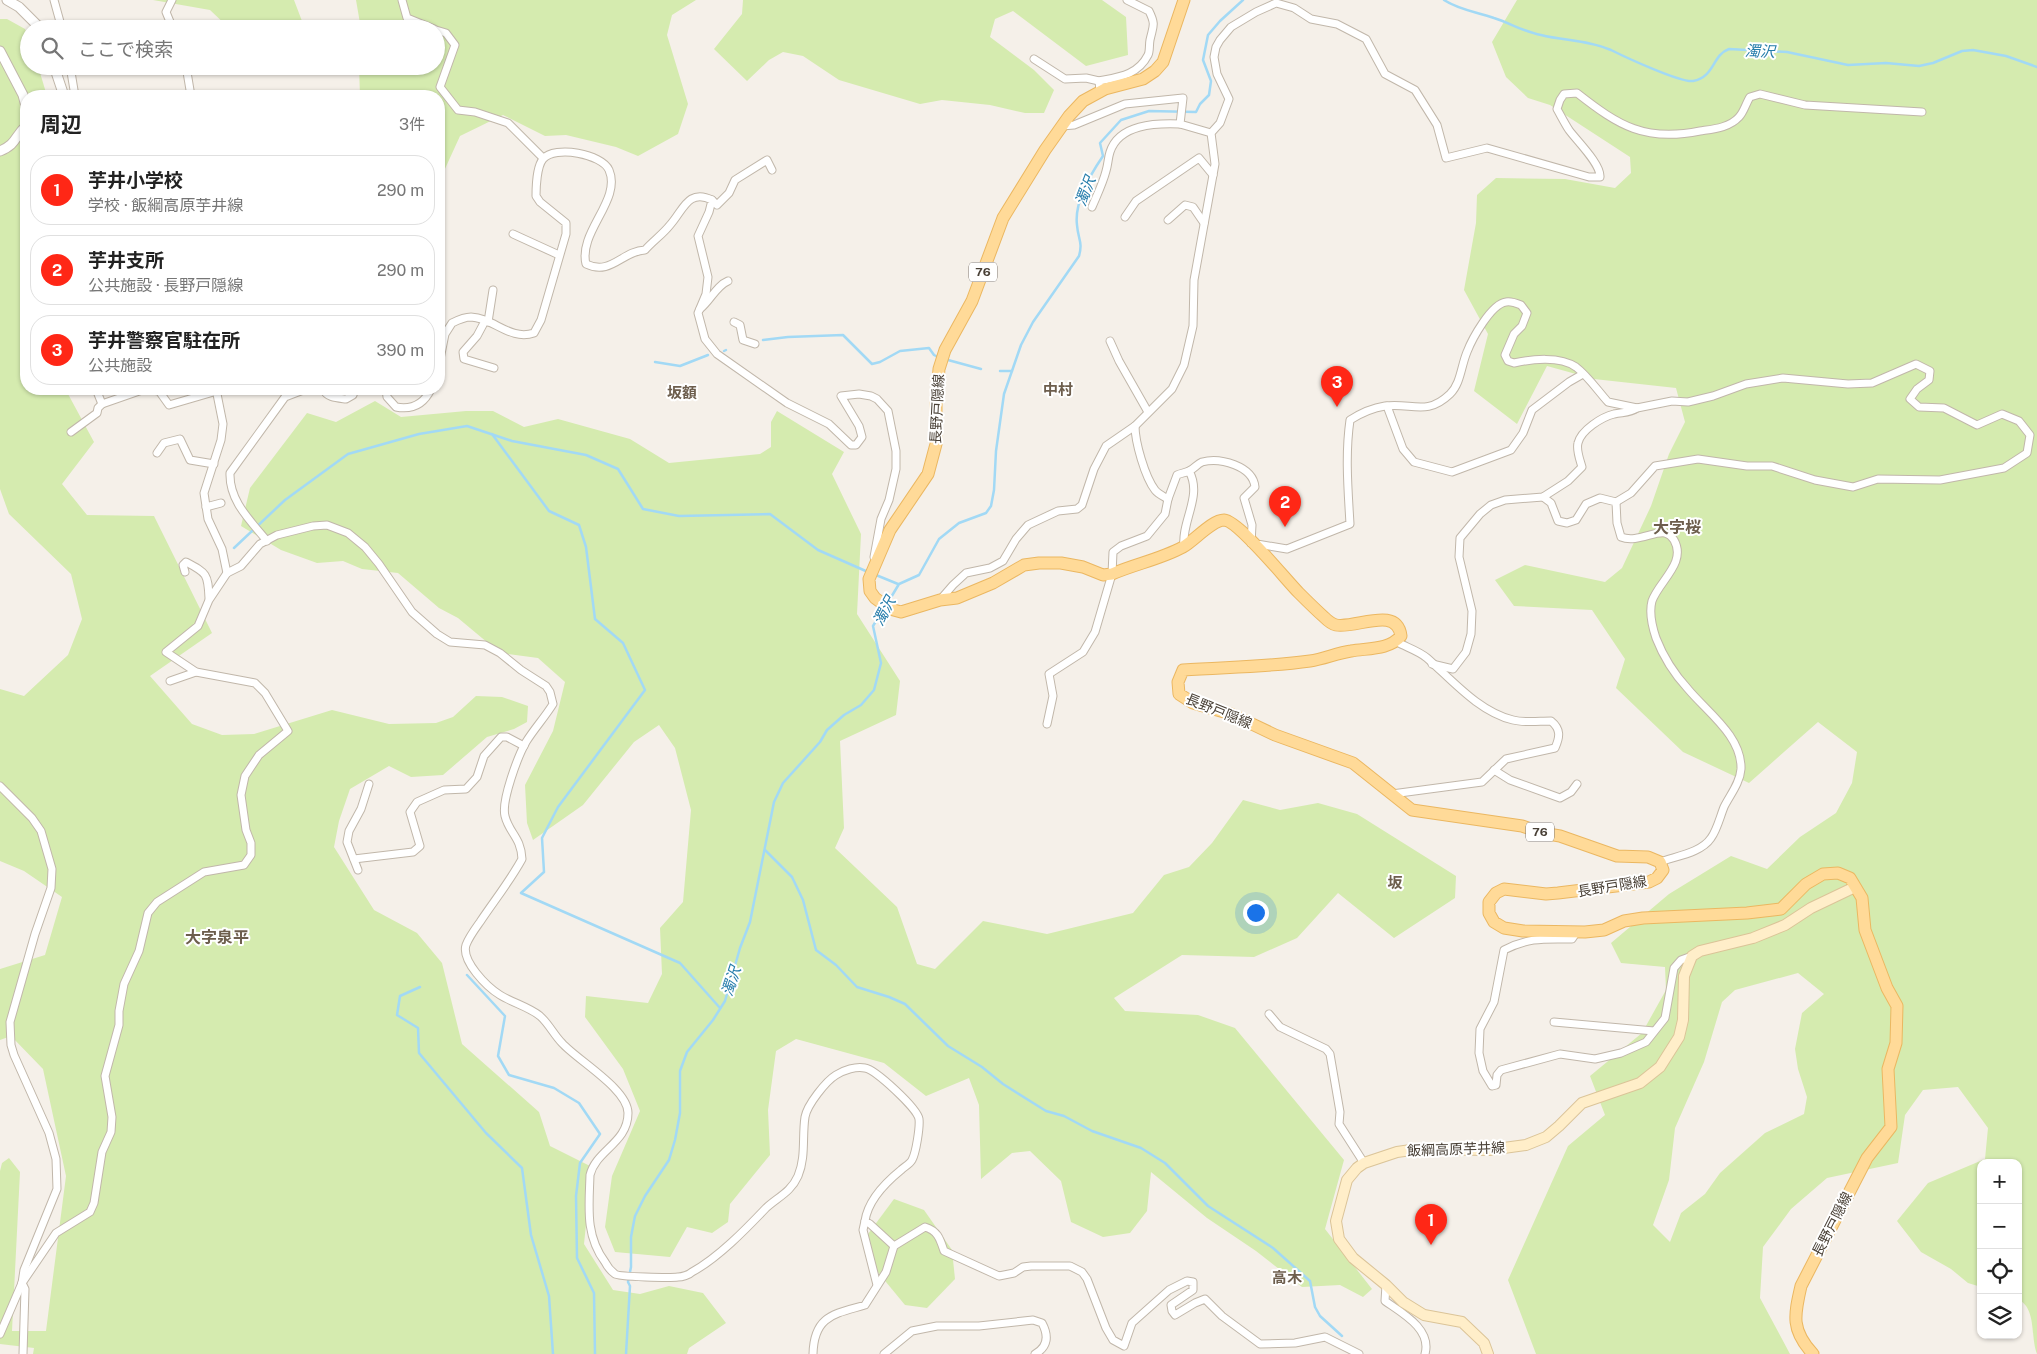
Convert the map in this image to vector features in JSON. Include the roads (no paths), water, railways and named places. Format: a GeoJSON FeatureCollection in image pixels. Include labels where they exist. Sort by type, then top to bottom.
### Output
{"type":"FeatureCollection","features":[{"type":"Feature","properties":{"kind":"main road","name":"長野戸隠線"},"geometry":{"type":"LineString","coordinates":[[1112,574],[1103,575],[1083,567],[1061,563],[1024,565],[1012,574],[957,598],[940,600],[901,612],[890,609],[875,598],[870,591],[869,579],[890,530],[928,474],[936,444],[936,404],[939,369],[945,350],[969,308],[1003,218],[1061,126],[1083,101],[1100,86],[1131,83],[1154,71],[1163,62],[1184,0]]}},
{"type":"Feature","properties":{"kind":"main road"},"geometry":{"type":"LineString","coordinates":[[1112,574],[1184,547],[1218,521],[1224,520],[1236,525],[1263,552],[1299,594],[1333,625],[1343,626],[1383,620],[1394,621],[1400,627],[1401,636],[1396,642]]}},
{"type":"Feature","properties":{"kind":"main road","name":"長野戸隠線"},"geometry":{"type":"LineString","coordinates":[[1396,642],[1382,647],[1370,647],[1334,654],[1311,661],[1183,670],[1178,682],[1178,694],[1194,703],[1231,714],[1275,735],[1353,763],[1412,810],[1522,826],[1542,833],[1560,836],[1617,856],[1648,857],[1660,862],[1663,870],[1657,878],[1649,882],[1546,894],[1504,889],[1496,893],[1489,902],[1489,913],[1494,922],[1504,928],[1523,931],[1576,933],[1604,930],[1624,921],[1643,918],[1747,913],[1781,909],[1806,884],[1823,874],[1838,873],[1850,878],[1862,898],[1865,930],[1887,988],[1897,1006],[1896,1043],[1888,1069],[1891,1127],[1863,1166],[1802,1286],[1796,1306],[1794,1324],[1802,1342],[1813,1354]]}},
{"type":"Feature","properties":{"kind":"main road"},"geometry":{"type":"LineString","coordinates":[[1692,956],[1706,949],[1753,938],[1785,925],[1811,908],[1855,887]]}},
{"type":"Feature","properties":{"kind":"main road","name":"飯綱高原芋井線"},"geometry":{"type":"LineString","coordinates":[[1488,1354],[1484,1344],[1462,1322],[1424,1315],[1403,1302],[1386,1285],[1353,1258],[1339,1239],[1336,1221],[1341,1195],[1347,1180],[1357,1168],[1364,1164],[1397,1152],[1418,1149],[1490,1150],[1526,1145],[1546,1137],[1582,1103],[1640,1083],[1660,1067],[1679,1037],[1684,1020],[1684,976],[1692,956]]}},
{"type":"Feature","properties":{"kind":"street"},"geometry":{"type":"LineString","coordinates":[[8,0],[19,7],[32,20]]}},
{"type":"Feature","properties":{"kind":"street"},"geometry":{"type":"LineString","coordinates":[[54,0],[60,20]]}},
{"type":"Feature","properties":{"kind":"street"},"geometry":{"type":"LineString","coordinates":[[169,20],[166,12],[172,0]]}},
{"type":"Feature","properties":{"kind":"street"},"geometry":{"type":"LineString","coordinates":[[402,0],[407,18],[412,20]]}},
{"type":"Feature","properties":{"kind":"street"},"geometry":{"type":"LineString","coordinates":[[1034,59],[1064,79],[1086,78],[1100,86],[1131,74],[1138,69],[1149,54],[1155,22],[1150,11],[1127,0]]}},
{"type":"Feature","properties":{"kind":"street"},"geometry":{"type":"LineString","coordinates":[[940,600],[966,573],[997,565],[1003,561],[1016,539],[1028,525],[1058,511],[1077,509],[1082,505],[1094,469],[1106,446],[1135,426],[1172,389],[1184,365],[1193,326],[1194,280],[1215,164],[1211,133],[1220,123],[1229,100],[1217,74],[1214,57],[1216,46],[1231,27],[1256,12],[1276,3],[1294,8],[1311,19],[1336,24],[1366,39],[1385,74],[1415,90],[1437,124],[1446,158],[1486,148],[1589,178],[1600,177],[1596,164],[1569,130],[1557,109],[1564,94],[1577,93],[1624,126],[1644,132],[1674,136],[1723,127],[1740,116],[1750,97],[1760,94],[1805,105],[1922,112]]}},
{"type":"Feature","properties":{"kind":"street"},"geometry":{"type":"LineString","coordinates":[[445,33],[455,45],[445,73]]}},
{"type":"Feature","properties":{"kind":"street"},"geometry":{"type":"LineString","coordinates":[[0,51],[21,90]]}},
{"type":"Feature","properties":{"kind":"street"},"geometry":{"type":"LineString","coordinates":[[57,75],[62,90]]}},
{"type":"Feature","properties":{"kind":"street"},"geometry":{"type":"LineString","coordinates":[[72,75],[74,90]]}},
{"type":"Feature","properties":{"kind":"street"},"geometry":{"type":"LineString","coordinates":[[188,75],[190,90]]}},
{"type":"Feature","properties":{"kind":"street"},"geometry":{"type":"LineString","coordinates":[[442,90],[440,87],[444,75]]}},
{"type":"Feature","properties":{"kind":"street"},"geometry":{"type":"LineString","coordinates":[[445,94],[458,110],[476,112],[508,123],[543,158]]}},
{"type":"Feature","properties":{"kind":"street"},"geometry":{"type":"LineString","coordinates":[[1061,126],[1074,125],[1116,107],[1134,102],[1182,98],[1180,120]]}},
{"type":"Feature","properties":{"kind":"street"},"geometry":{"type":"LineString","coordinates":[[1092,207],[1106,172],[1110,151],[1116,142],[1131,129],[1180,120],[1211,133]]}},
{"type":"Feature","properties":{"kind":"street"},"geometry":{"type":"LineString","coordinates":[[0,151],[15,142],[20,132]]}},
{"type":"Feature","properties":{"kind":"street"},"geometry":{"type":"LineString","coordinates":[[445,334],[452,322],[472,317],[486,321],[505,331],[524,336],[534,333],[541,320],[558,255],[566,234],[566,223],[540,202],[536,196],[540,165],[543,158],[551,154],[574,152],[592,156],[604,162],[609,170],[611,186],[585,248],[586,264],[600,268],[616,263],[637,250],[645,250],[671,225],[684,205],[696,197],[705,197],[717,205],[730,193],[735,180],[767,160],[772,170]]}},
{"type":"Feature","properties":{"kind":"street"},"geometry":{"type":"LineString","coordinates":[[1125,217],[1136,201],[1198,158],[1203,160],[1213,175]]}},
{"type":"Feature","properties":{"kind":"street"},"geometry":{"type":"LineString","coordinates":[[712,200],[709,212],[698,236],[708,277],[706,294],[698,313],[705,339],[717,354],[787,403],[829,424],[851,445],[856,446],[862,437],[859,426],[841,396],[859,394],[871,396],[877,399],[888,411],[896,451],[896,469],[889,500],[882,519],[874,565]]}},
{"type":"Feature","properties":{"kind":"street"},"geometry":{"type":"LineString","coordinates":[[1168,220],[1185,205],[1193,207],[1204,223]]}},
{"type":"Feature","properties":{"kind":"street"},"geometry":{"type":"LineString","coordinates":[[513,234],[558,255]]}},
{"type":"Feature","properties":{"kind":"street"},"geometry":{"type":"LineString","coordinates":[[700,309],[709,302],[720,284],[728,281]]}},
{"type":"Feature","properties":{"kind":"street"},"geometry":{"type":"LineString","coordinates":[[493,290],[486,321],[477,336],[463,352],[464,359],[494,368]]}},
{"type":"Feature","properties":{"kind":"street"},"geometry":{"type":"LineString","coordinates":[[1048,724],[1053,696],[1049,674],[1083,652],[1095,632],[1112,574],[1113,552],[1121,546],[1147,536],[1165,514],[1168,499],[1177,475],[1189,471],[1202,462],[1219,460],[1246,471],[1254,480],[1255,487],[1244,498],[1252,525],[1252,542],[1287,549],[1350,524],[1347,495],[1347,447],[1350,420],[1364,411],[1387,406],[1428,408],[1449,394],[1457,385],[1467,352],[1480,327],[1494,308],[1505,302],[1521,305],[1527,313],[1522,326],[1514,334],[1505,355],[1508,361],[1514,364],[1530,359],[1562,362],[1575,366],[1608,402],[1637,408],[1672,401],[1696,400],[1767,379],[1783,378],[1848,384],[1872,383],[1916,364],[1930,371],[1930,380],[1917,389],[1910,399],[1919,407],[1944,408],[1978,425],[2002,414],[2019,422],[2030,434],[2027,453],[2004,468],[1940,480],[1878,479],[1853,487],[1815,480],[1772,466],[1747,466],[1698,458],[1654,466],[1631,493],[1616,502],[1600,498],[1586,504],[1576,520],[1567,523],[1558,521],[1551,504],[1543,497]]}},
{"type":"Feature","properties":{"kind":"street"},"geometry":{"type":"LineString","coordinates":[[734,322],[740,325],[744,340],[755,344]]}},
{"type":"Feature","properties":{"kind":"street"},"geometry":{"type":"LineString","coordinates":[[1110,341],[1122,368],[1148,412]]}},
{"type":"Feature","properties":{"kind":"street"},"geometry":{"type":"LineString","coordinates":[[1387,406],[1403,449],[1414,462],[1452,472],[1512,450],[1523,433],[1532,410],[1584,374]]}},
{"type":"Feature","properties":{"kind":"street"},"geometry":{"type":"LineString","coordinates":[[98,395],[102,404]]}},
{"type":"Feature","properties":{"kind":"street"},"geometry":{"type":"LineString","coordinates":[[71,432],[97,413],[98,408],[102,404],[128,395]]}},
{"type":"Feature","properties":{"kind":"street"},"geometry":{"type":"LineString","coordinates":[[162,395],[169,405],[201,395]]}},
{"type":"Feature","properties":{"kind":"street"},"geometry":{"type":"LineString","coordinates":[[218,395],[222,424],[221,440],[204,493],[208,518],[222,549],[227,573]]}},
{"type":"Feature","properties":{"kind":"street"},"geometry":{"type":"LineString","coordinates":[[267,540],[236,504],[230,483],[230,473],[285,397],[290,395]]}},
{"type":"Feature","properties":{"kind":"street"},"geometry":{"type":"LineString","coordinates":[[328,395],[346,399],[353,395]]}},
{"type":"Feature","properties":{"kind":"street"},"geometry":{"type":"LineString","coordinates":[[387,395],[396,407],[407,409],[426,398],[428,395]]}},
{"type":"Feature","properties":{"kind":"street"},"geometry":{"type":"LineString","coordinates":[[1432,664],[1453,669],[1466,652],[1471,634],[1472,611],[1458,557],[1460,538],[1480,514],[1491,505],[1505,500],[1543,497],[1568,481],[1582,467],[1577,445],[1581,435],[1600,420],[1613,414],[1632,412],[1637,408]]}},
{"type":"Feature","properties":{"kind":"street"},"geometry":{"type":"LineString","coordinates":[[1135,426],[1142,456],[1154,489],[1168,499]]}},
{"type":"Feature","properties":{"kind":"street"},"geometry":{"type":"LineString","coordinates":[[157,453],[164,443],[180,439],[190,460],[214,464]]}},
{"type":"Feature","properties":{"kind":"street"},"geometry":{"type":"LineString","coordinates":[[1184,547],[1183,538],[1194,492],[1194,480],[1189,471]]}},
{"type":"Feature","properties":{"kind":"street"},"geometry":{"type":"LineString","coordinates":[[1616,502],[1617,523],[1621,537],[1627,540],[1664,533],[1672,537],[1677,546],[1678,558],[1653,598],[1651,607],[1656,638],[1668,661],[1686,688],[1735,742],[1740,754],[1739,779],[1711,838],[1697,850],[1660,862]]}},
{"type":"Feature","properties":{"kind":"street"},"geometry":{"type":"LineString","coordinates":[[206,508],[221,503]]}},
{"type":"Feature","properties":{"kind":"street"},"geometry":{"type":"LineString","coordinates":[[0,1334],[22,1283],[56,1233],[90,1212],[94,1203],[102,1152],[111,1132],[112,1117],[104,1076],[119,1025],[119,1011],[124,984],[139,952],[148,913],[157,902],[204,872],[244,865],[251,855],[251,843],[246,830],[241,795],[245,776],[260,755],[288,731],[265,693],[255,683],[196,672],[166,652],[198,626],[209,600],[227,573],[241,566],[260,544],[277,535],[313,526],[327,525],[348,533],[372,555],[412,612],[437,634],[450,642],[485,645],[500,653],[521,670],[546,686],[550,692],[553,704],[524,746],[504,803],[504,815],[520,842],[522,859],[474,930],[466,944],[465,955],[472,968],[500,995],[540,1016],[562,1044],[597,1072],[624,1100],[628,1107],[626,1129],[592,1167],[590,1175],[589,1227],[598,1251],[605,1262],[615,1274],[628,1277],[678,1277],[692,1273],[748,1228],[768,1207],[791,1189],[798,1176],[803,1156],[805,1115],[822,1088],[836,1075],[850,1068],[865,1068],[875,1073],[914,1108],[919,1119],[912,1160],[884,1185],[867,1210],[863,1230],[877,1285]]}},
{"type":"Feature","properties":{"kind":"street"},"geometry":{"type":"LineString","coordinates":[[184,572],[183,566],[186,562],[204,572],[209,580],[209,600]]}},
{"type":"Feature","properties":{"kind":"street"},"geometry":{"type":"LineString","coordinates":[[1392,794],[1482,782],[1506,759],[1555,748],[1560,735],[1557,726],[1551,721],[1515,721],[1502,717],[1469,696],[1425,657],[1396,642]]}},
{"type":"Feature","properties":{"kind":"street"},"geometry":{"type":"LineString","coordinates":[[170,681],[196,672]]}},
{"type":"Feature","properties":{"kind":"street"},"geometry":{"type":"LineString","coordinates":[[354,859],[413,852],[420,846],[410,812],[417,802],[444,790],[466,789],[472,784],[484,756],[501,737],[507,737],[524,746]]}},
{"type":"Feature","properties":{"kind":"street"},"geometry":{"type":"LineString","coordinates":[[1494,770],[1510,780],[1560,798],[1571,792],[1577,784]]}},
{"type":"Feature","properties":{"kind":"street"},"geometry":{"type":"LineString","coordinates":[[358,870],[347,842],[349,831],[361,809],[369,784]]}},
{"type":"Feature","properties":{"kind":"street"},"geometry":{"type":"LineString","coordinates":[[0,786],[36,824],[52,869],[51,888],[10,1022],[11,1045],[14,1054],[49,1133],[56,1159],[57,1189],[24,1270],[22,1283],[25,1290],[23,1354]]}},
{"type":"Feature","properties":{"kind":"street"},"geometry":{"type":"LineString","coordinates":[[1576,933],[1572,939],[1540,939],[1520,942],[1504,950],[1494,1002],[1480,1029],[1479,1053],[1483,1071],[1492,1086],[1496,1085],[1497,1075],[1501,1070],[1560,1054],[1595,1059],[1620,1053],[1646,1042],[1665,1018],[1674,968],[1681,960],[1692,956]]}},
{"type":"Feature","properties":{"kind":"street"},"geometry":{"type":"LineString","coordinates":[[1269,1014],[1280,1027],[1326,1049],[1330,1054],[1340,1112],[1339,1124],[1364,1164]]}},
{"type":"Feature","properties":{"kind":"street"},"geometry":{"type":"LineString","coordinates":[[1554,1022],[1654,1031]]}},
{"type":"Feature","properties":{"kind":"street"},"geometry":{"type":"LineString","coordinates":[[865,1221],[894,1246]]}},
{"type":"Feature","properties":{"kind":"street"},"geometry":{"type":"LineString","coordinates":[[813,1354],[813,1345],[822,1323],[828,1317],[866,1305],[886,1272],[894,1246],[925,1228],[933,1230],[938,1234],[944,1251],[999,1276],[1014,1273],[1023,1267],[1070,1266],[1082,1272],[1087,1279],[1106,1328],[1113,1340],[1124,1346],[1132,1323],[1169,1290],[1187,1281],[1193,1282],[1193,1290],[1171,1305],[1172,1312],[1176,1315],[1194,1303],[1205,1300],[1218,1313],[1260,1344],[1295,1343],[1325,1337],[1359,1354]]}},
{"type":"Feature","properties":{"kind":"street"},"geometry":{"type":"LineString","coordinates":[[1386,1285],[1385,1301],[1418,1326],[1426,1338],[1425,1354]]}},
{"type":"Feature","properties":{"kind":"street"},"geometry":{"type":"LineString","coordinates":[[884,1354],[912,1331],[937,1326],[979,1326],[1033,1320],[1042,1323],[1047,1332],[1043,1350],[1035,1354]]}},
{"type":"Feature","properties":{"kind":"waterway","name":"濁沢"},"geometry":{"type":"LineString","coordinates":[[887,604],[899,584],[919,575],[939,539],[959,523],[986,513],[991,506],[1004,394],[1021,345],[1033,322],[1079,256],[1081,247],[1077,225],[1078,207],[1088,180],[1103,156],[1100,143],[1121,120],[1149,111],[1196,112],[1200,104],[1209,95],[1211,81],[1203,60],[1208,35],[1243,0]]}},
{"type":"Feature","properties":{"kind":"waterway","name":"濁沢"},"geometry":{"type":"LineString","coordinates":[[1444,0],[1462,9],[1494,18],[1535,34],[1585,42],[1602,47],[1687,81],[1700,79],[1706,75],[1719,56],[1729,49],[1787,52],[1848,65],[1886,63],[1919,66],[1933,63],[1962,51],[1973,50],[2006,56],[2037,67]]}},
{"type":"Feature","properties":{"kind":"waterway"},"geometry":{"type":"LineString","coordinates":[[763,340],[843,335],[872,364],[880,362],[900,351],[929,348],[938,357]]}},
{"type":"Feature","properties":{"kind":"waterway"},"geometry":{"type":"LineString","coordinates":[[655,362],[680,366],[708,355]]}},
{"type":"Feature","properties":{"kind":"waterway"},"geometry":{"type":"LineString","coordinates":[[948,360],[981,369]]}},
{"type":"Feature","properties":{"kind":"waterway"},"geometry":{"type":"LineString","coordinates":[[1000,371],[1012,371]]}},
{"type":"Feature","properties":{"kind":"waterway"},"geometry":{"type":"LineString","coordinates":[[234,548],[285,500],[348,454],[419,434],[467,426],[512,441],[586,455],[618,469],[643,509],[679,516],[770,514],[818,550],[868,572]]}},
{"type":"Feature","properties":{"kind":"waterway"},"geometry":{"type":"LineString","coordinates":[[492,434],[549,511],[579,525],[586,547],[595,619],[623,643],[645,690],[558,807],[542,838],[544,872],[521,893],[680,963],[720,1008]]}},
{"type":"Feature","properties":{"kind":"waterway"},"geometry":{"type":"LineString","coordinates":[[876,575],[898,584]]}},
{"type":"Feature","properties":{"kind":"waterway","name":"濁沢"},"geometry":{"type":"LineString","coordinates":[[626,1354],[630,1286],[628,1282],[631,1267],[631,1237],[635,1216],[645,1196],[669,1160],[680,1113],[680,1071],[687,1052],[713,1020],[725,1001],[740,948],[750,922],[774,802],[783,783],[820,742],[827,730],[844,715],[861,705],[874,690],[881,663],[873,626],[884,608]]}},
{"type":"Feature","properties":{"kind":"waterway"},"geometry":{"type":"LineString","coordinates":[[765,850],[792,877],[803,900],[816,950],[836,965],[857,987],[905,1004],[948,1046],[1046,1111],[1064,1116],[1092,1131],[1141,1148],[1165,1163],[1208,1206],[1273,1248],[1310,1281],[1315,1307],[1320,1316],[1342,1336]]}},
{"type":"Feature","properties":{"kind":"waterway"},"geometry":{"type":"LineString","coordinates":[[467,975],[505,1016],[498,1056],[509,1075],[554,1088],[579,1103],[600,1134],[580,1163],[576,1196],[577,1258],[594,1293],[595,1354]]}},
{"type":"Feature","properties":{"kind":"waterway"},"geometry":{"type":"LineString","coordinates":[[420,987],[400,996],[397,1015],[418,1028],[419,1053],[486,1133],[522,1168],[531,1235],[549,1296],[553,1354]]}},
{"type":"Feature","properties":{"kind":"place","name":"芋井警察官駐在所"},"geometry":{"type":"Point","coordinates":[1337,407]}},
{"type":"Feature","properties":{"kind":"place","name":"芋井支所"},"geometry":{"type":"Point","coordinates":[1285,527]}},
{"type":"Feature","properties":{"kind":"place","name":"芋井小学校"},"geometry":{"type":"Point","coordinates":[1431,1245]}},
{"type":"Feature","properties":{"kind":"district","name":"中村"},"geometry":{"type":"Point","coordinates":[1058,389]}},
{"type":"Feature","properties":{"kind":"district","name":"坂額"},"geometry":{"type":"Point","coordinates":[682,392]}},
{"type":"Feature","properties":{"kind":"district","name":"大字桜"},"geometry":{"type":"Point","coordinates":[1677,527]}},
{"type":"Feature","properties":{"kind":"district","name":"坂"},"geometry":{"type":"Point","coordinates":[1395,882]}},
{"type":"Feature","properties":{"kind":"district","name":"大字泉平"},"geometry":{"type":"Point","coordinates":[217,937]}},
{"type":"Feature","properties":{"kind":"district","name":"高木"},"geometry":{"type":"Point","coordinates":[1287,1277]}}]}
